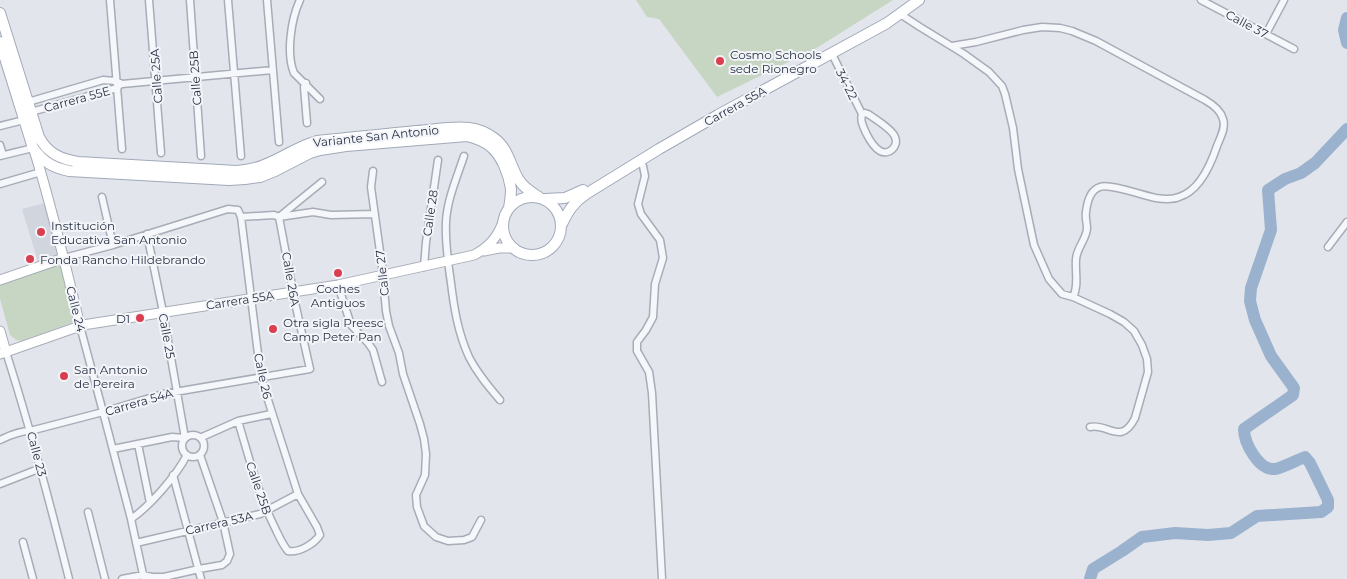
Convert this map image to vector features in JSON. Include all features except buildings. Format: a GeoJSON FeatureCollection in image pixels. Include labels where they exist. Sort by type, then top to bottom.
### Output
{"type":"FeatureCollection","features":[{"type":"Feature","properties":{"kind":"main road","name":"Carrera 55A"},"geometry":{"type":"LineString","coordinates":[[542,198],[565,198],[580,192],[673,134],[837,44],[910,0]]}},
{"type":"Feature","properties":{"kind":"main road","name":"Carrera 55A"},"geometry":{"type":"LineString","coordinates":[[562,224],[570,208],[578,199],[759,92],[887,23],[919,0]]}},
{"type":"Feature","properties":{"kind":"main road","name":"Calle 24"},"geometry":{"type":"LineString","coordinates":[[0,14],[38,146],[41,172],[80,326]]}},
{"type":"Feature","properties":{"kind":"main road","name":"Calle 24"},"geometry":{"type":"LineString","coordinates":[[0,42],[28,111]]}},
{"type":"Feature","properties":{"kind":"main road","name":"Variante San Antonio"},"geometry":{"type":"LineString","coordinates":[[38,146],[64,159],[78,162],[238,171],[262,166],[304,144],[317,141],[436,129],[471,128],[484,132],[495,139],[508,155],[520,181],[530,191],[542,198]]}},
{"type":"Feature","properties":{"kind":"main road","name":"Variante San Antonio"},"geometry":{"type":"LineString","coordinates":[[52,166],[69,170],[244,180],[275,171],[310,153],[320,150],[466,136],[476,138],[490,146],[500,158],[510,182],[509,208]]}},
{"type":"Feature","properties":{"kind":"main road"},"geometry":{"type":"LineString","coordinates":[[38,146],[45,161],[52,166],[41,172]]}},
{"type":"Feature","properties":{"kind":"main road"},"geometry":{"type":"LineString","coordinates":[[522,198],[542,198],[556,208],[560,216],[562,224],[558,240],[546,252],[535,255],[524,254],[514,248],[506,239],[503,222],[505,215],[512,204],[522,198]]}},
{"type":"Feature","properties":{"kind":"main road","name":"Carrera 55A"},"geometry":{"type":"LineString","coordinates":[[3,353],[80,326],[338,285],[474,255],[493,242],[503,222]]}},
{"type":"Feature","properties":{"kind":"main road","name":"Carrera 55A"},"geometry":{"type":"LineString","coordinates":[[481,251],[514,248]]}},
{"type":"Feature","properties":{"kind":"main road"},"geometry":{"type":"LineString","coordinates":[[0,280],[64,258]]}},
{"type":"Feature","properties":{"kind":"main road","name":"Calle 23"},"geometry":{"type":"LineString","coordinates":[[0,330],[3,353]]}},
{"type":"Feature","properties":{"kind":"street"},"geometry":{"type":"LineString","coordinates":[[110,0],[119,84],[122,149]]}},
{"type":"Feature","properties":{"kind":"street","name":"Calle 25A"},"geometry":{"type":"LineString","coordinates":[[150,0],[161,153]]}},
{"type":"Feature","properties":{"kind":"street","name":"Calle 25B"},"geometry":{"type":"LineString","coordinates":[[190,0],[201,156]]}},
{"type":"Feature","properties":{"kind":"street"},"geometry":{"type":"LineString","coordinates":[[228,0],[241,156]]}},
{"type":"Feature","properties":{"kind":"street"},"geometry":{"type":"LineString","coordinates":[[267,0],[279,142]]}},
{"type":"Feature","properties":{"kind":"street"},"geometry":{"type":"LineString","coordinates":[[300,0],[291,27],[292,68],[294,73],[320,99]]}},
{"type":"Feature","properties":{"kind":"street","name":"Calle 37"},"geometry":{"type":"LineString","coordinates":[[1201,0],[1294,49]]}},
{"type":"Feature","properties":{"kind":"street"},"geometry":{"type":"LineString","coordinates":[[1266,34],[1284,0]]}},
{"type":"Feature","properties":{"kind":"street"},"geometry":{"type":"LineString","coordinates":[[900,14],[952,46],[989,72],[1002,86],[1013,128],[1018,169],[1034,245],[1049,279],[1062,294],[1110,314],[1129,327],[1134,331],[1142,346],[1147,358],[1148,372],[1132,424],[1120,432],[1111,432],[1096,426],[1090,427]]}},
{"type":"Feature","properties":{"kind":"street"},"geometry":{"type":"LineString","coordinates":[[952,46],[1042,27],[1072,31],[1096,41],[1205,100],[1217,109],[1223,118],[1224,126],[1212,162],[1201,180],[1189,192],[1179,197],[1163,199],[1104,186],[1095,190],[1089,198],[1086,214],[1087,230],[1076,254],[1076,286],[1073,297]]}},
{"type":"Feature","properties":{"kind":"street","name":"34-22"},"geometry":{"type":"LineString","coordinates":[[832,54],[862,114],[864,128],[874,146],[883,152],[891,150],[896,142],[893,134],[868,114],[862,114]]}},
{"type":"Feature","properties":{"kind":"street","name":"Carrera 55E"},"geometry":{"type":"LineString","coordinates":[[28,111],[119,84],[273,70]]}},
{"type":"Feature","properties":{"kind":"street","name":"Carrera 55E"},"geometry":{"type":"LineString","coordinates":[[0,126],[28,111],[103,80],[119,84]]}},
{"type":"Feature","properties":{"kind":"street"},"geometry":{"type":"LineString","coordinates":[[306,83],[304,87],[307,123]]}},
{"type":"Feature","properties":{"kind":"street"},"geometry":{"type":"LineString","coordinates":[[0,145],[2,156],[38,146]]}},
{"type":"Feature","properties":{"kind":"street"},"geometry":{"type":"LineString","coordinates":[[464,156],[452,191],[446,221],[448,261],[456,317],[468,356],[476,370],[500,400]]}},
{"type":"Feature","properties":{"kind":"street","name":"Calle 28"},"geometry":{"type":"LineString","coordinates":[[424,267],[438,160]]}},
{"type":"Feature","properties":{"kind":"street"},"geometry":{"type":"LineString","coordinates":[[640,161],[645,176],[638,204],[640,214],[660,240],[663,258],[655,284],[653,317],[637,342],[637,350],[649,372],[652,393],[662,579]]}},
{"type":"Feature","properties":{"kind":"street","name":"Calle 27"},"geometry":{"type":"LineString","coordinates":[[373,171],[371,187],[386,311],[389,326],[399,353],[403,374],[420,424],[426,454],[425,475],[416,495],[417,507],[424,526],[436,537],[448,541],[464,540],[472,537],[481,520]]}},
{"type":"Feature","properties":{"kind":"street"},"geometry":{"type":"LineString","coordinates":[[0,184],[41,172]]}},
{"type":"Feature","properties":{"kind":"street"},"geometry":{"type":"LineString","coordinates":[[279,217],[322,182]]}},
{"type":"Feature","properties":{"kind":"street"},"geometry":{"type":"LineString","coordinates":[[102,197],[113,245]]}},
{"type":"Feature","properties":{"kind":"street"},"geometry":{"type":"LineString","coordinates":[[64,258],[113,245],[228,209],[238,210],[241,217],[274,215],[279,217],[313,212],[331,216],[375,214]]}},
{"type":"Feature","properties":{"kind":"street","name":"Calle 26"},"geometry":{"type":"LineString","coordinates":[[241,217],[261,378],[298,494],[320,534],[317,539],[300,550],[288,551]]}},
{"type":"Feature","properties":{"kind":"street","name":"Calle 26A"},"geometry":{"type":"LineString","coordinates":[[279,217],[310,370]]}},
{"type":"Feature","properties":{"kind":"street"},"geometry":{"type":"LineString","coordinates":[[1328,247],[1347,222]]}},
{"type":"Feature","properties":{"kind":"street","name":"Calle 25"},"geometry":{"type":"LineString","coordinates":[[147,234],[185,438]]}},
{"type":"Feature","properties":{"kind":"street"},"geometry":{"type":"LineString","coordinates":[[338,285],[351,325],[368,342],[373,350],[382,382]]}},
{"type":"Feature","properties":{"kind":"street","name":"Calle 24"},"geometry":{"type":"LineString","coordinates":[[80,326],[131,519],[144,577]]}},
{"type":"Feature","properties":{"kind":"street","name":"Calle 23"},"geometry":{"type":"LineString","coordinates":[[3,353],[41,468],[69,579]]}},
{"type":"Feature","properties":{"kind":"street","name":"Carrera 54A"},"geometry":{"type":"LineString","coordinates":[[0,440],[17,432],[30,431],[176,391],[310,370]]}},
{"type":"Feature","properties":{"kind":"street"},"geometry":{"type":"LineString","coordinates":[[113,449],[172,437],[185,438],[194,434],[202,437],[238,421],[271,414]]}},
{"type":"Feature","properties":{"kind":"street","name":"Calle 25B"},"geometry":{"type":"LineString","coordinates":[[238,421],[266,512],[288,551]]}},
{"type":"Feature","properties":{"kind":"street"},"geometry":{"type":"LineString","coordinates":[[185,438],[182,448],[187,455],[193,457],[200,455],[204,451],[205,446],[202,437]]}},
{"type":"Feature","properties":{"kind":"street"},"geometry":{"type":"LineString","coordinates":[[138,444],[150,503]]}},
{"type":"Feature","properties":{"kind":"street"},"geometry":{"type":"LineString","coordinates":[[131,519],[150,503],[187,455]]}},
{"type":"Feature","properties":{"kind":"street"},"geometry":{"type":"LineString","coordinates":[[122,579],[164,578],[222,565],[227,561],[230,554],[223,522],[200,455]]}},
{"type":"Feature","properties":{"kind":"street"},"geometry":{"type":"LineString","coordinates":[[0,484],[41,468]]}},
{"type":"Feature","properties":{"kind":"street"},"geometry":{"type":"LineString","coordinates":[[173,475],[201,579]]}},
{"type":"Feature","properties":{"kind":"street","name":"Carrera 53A"},"geometry":{"type":"LineString","coordinates":[[136,543],[266,512],[298,494]]}},
{"type":"Feature","properties":{"kind":"street"},"geometry":{"type":"LineString","coordinates":[[88,512],[104,579]]}},
{"type":"Feature","properties":{"kind":"street"},"geometry":{"type":"LineString","coordinates":[[23,542],[33,579]]}},
{"type":"Feature","properties":{"kind":"shaded area","name":"Institución Educativa San Antonio"},"geometry":{"type":"Polygon","coordinates":[[[45,203],[60,256],[38,262],[22,209],[45,203]]]}},
{"type":"Feature","properties":{"kind":"green space"},"geometry":{"type":"Polygon","coordinates":[[[636,0],[893,0],[815,49],[717,97],[659,19],[647,17],[636,0]]]}},
{"type":"Feature","properties":{"kind":"green space"},"geometry":{"type":"Polygon","coordinates":[[[54,266],[64,268],[76,317],[74,322],[21,341],[16,340],[10,335],[0,299],[0,283],[54,266]]]}},
{"type":"Feature","properties":{"kind":"waterway"},"geometry":{"type":"LineString","coordinates":[[1347,18],[1344,30],[1347,43]]}},
{"type":"Feature","properties":{"kind":"waterway"},"geometry":{"type":"LineString","coordinates":[[1090,579],[1093,569],[1142,537],[1175,533],[1208,535],[1231,533],[1257,516],[1321,512],[1328,507],[1328,500],[1310,463],[1305,457],[1275,469],[1269,468],[1263,466],[1258,461],[1247,441],[1244,429],[1293,395],[1294,388],[1271,356],[1255,320],[1250,301],[1251,288],[1271,230],[1268,190],[1285,179],[1301,173],[1315,163],[1347,129]]}},
{"type":"Feature","properties":{"kind":"place","name":"Cosmo Schools sede Rionegro"},"geometry":{"type":"Point","coordinates":[720,61]}},
{"type":"Feature","properties":{"kind":"place","name":"Institución Educativa San Antonio"},"geometry":{"type":"Point","coordinates":[41,232]}},
{"type":"Feature","properties":{"kind":"place","name":"Fonda Rancho Hildebrando"},"geometry":{"type":"Point","coordinates":[30,259]}},
{"type":"Feature","properties":{"kind":"place","name":"Coches Antiguos"},"geometry":{"type":"Point","coordinates":[338,273]}},
{"type":"Feature","properties":{"kind":"place","name":"D1"},"geometry":{"type":"Point","coordinates":[140,318]}},
{"type":"Feature","properties":{"kind":"place","name":"Otra sigla Preesc Camp Peter Pan"},"geometry":{"type":"Point","coordinates":[273,329]}},
{"type":"Feature","properties":{"kind":"place","name":"San Antonio de Pereira"},"geometry":{"type":"Point","coordinates":[64,376]}}]}
